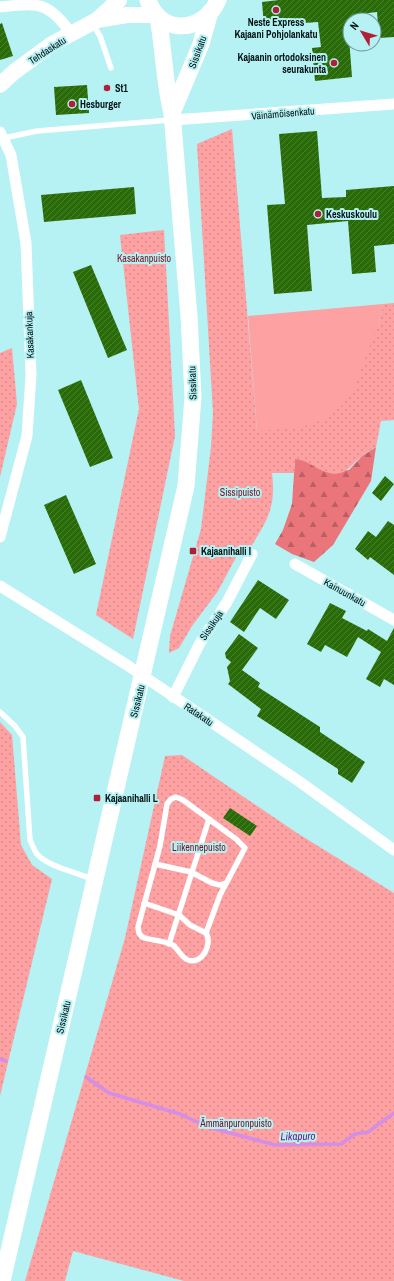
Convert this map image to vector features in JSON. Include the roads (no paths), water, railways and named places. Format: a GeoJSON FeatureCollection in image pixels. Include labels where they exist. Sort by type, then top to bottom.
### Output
{"type":"FeatureCollection","features":[{"type":"Feature","properties":{"kind":"main road","name":"Sissikatu"},"geometry":{"type":"LineString","coordinates":[[2,1281],[185,493],[191,440],[193,397],[189,316],[172,116],[168,98],[164,56],[157,17],[148,0]]}},
{"type":"Feature","properties":{"kind":"main road","name":"Sissikatu"},"geometry":{"type":"LineString","coordinates":[[172,116],[201,44],[214,6]]}},
{"type":"Feature","properties":{"kind":"main road"},"geometry":{"type":"LineString","coordinates":[[157,17],[172,25],[186,26],[201,20],[214,6]]}},
{"type":"Feature","properties":{"kind":"street","name":"Tehdaskatu"},"geometry":{"type":"LineString","coordinates":[[0,85],[14,72],[52,44],[95,21],[119,0]]}},
{"type":"Feature","properties":{"kind":"street"},"geometry":{"type":"LineString","coordinates":[[0,7],[22,5],[43,6],[54,11],[72,34]]}},
{"type":"Feature","properties":{"kind":"street","name":"Tehdaskatu"},"geometry":{"type":"LineString","coordinates":[[95,21],[127,15],[157,17]]}},
{"type":"Feature","properties":{"kind":"street","name":"Väinämöisenkatu"},"geometry":{"type":"LineString","coordinates":[[172,116],[243,116],[394,104]]}},
{"type":"Feature","properties":{"kind":"street","name":"Kasakankuja"},"geometry":{"type":"LineString","coordinates":[[0,537],[27,436],[31,375],[26,243],[11,155],[2,136]]}},
{"type":"Feature","properties":{"kind":"street","name":"Sissikuja"},"geometry":{"type":"LineString","coordinates":[[173,697],[200,642],[227,602],[252,554]]}},
{"type":"Feature","properties":{"kind":"street","name":"Kainuunkatu"},"geometry":{"type":"LineString","coordinates":[[295,564],[394,620]]}},
{"type":"Feature","properties":{"kind":"street","name":"Ratakatu"},"geometry":{"type":"LineString","coordinates":[[0,586],[24,599],[143,676],[300,782],[394,850]]}},
{"type":"Feature","properties":{"kind":"lane"},"geometry":{"type":"LineString","coordinates":[[95,21],[111,68]]}},
{"type":"Feature","properties":{"kind":"lane"},"geometry":{"type":"LineString","coordinates":[[2,136],[37,130],[172,116]]}},
{"type":"Feature","properties":{"kind":"lane"},"geometry":{"type":"LineString","coordinates":[[0,712],[15,726],[23,737],[30,840],[37,854],[54,866],[76,872],[94,880]]}},
{"type":"Feature","properties":{"kind":"lane"},"geometry":{"type":"LineString","coordinates":[[144,903],[179,915],[190,925],[206,933],[209,940],[207,950],[199,959],[193,961],[187,960],[178,949],[169,944],[146,939],[139,934],[140,917],[155,864],[167,804],[171,799],[176,798],[182,800],[236,839],[244,848],[220,895],[206,933]]}},
{"type":"Feature","properties":{"kind":"lane"},"geometry":{"type":"LineString","coordinates":[[169,944],[209,819]]}},
{"type":"Feature","properties":{"kind":"lane"},"geometry":{"type":"LineString","coordinates":[[155,864],[191,872],[212,883],[220,885],[226,883]]}},
{"type":"Feature","properties":{"kind":"waterway"},"geometry":{"type":"LineString","coordinates":[[0,1059],[6,1061]]}},
{"type":"Feature","properties":{"kind":"waterway","name":"Likapuro"},"geometry":{"type":"LineString","coordinates":[[86,1077],[109,1093],[180,1114],[208,1127],[275,1145],[341,1144],[355,1134],[368,1132],[394,1113]]}},
{"type":"Feature","properties":{"kind":"place","name":"Neste Express Kajaani Pohjolankatu"},"geometry":{"type":"Point","coordinates":[276,10]}},
{"type":"Feature","properties":{"kind":"place","name":"Kajaanin ortodoksinen seurakunta"},"geometry":{"type":"Point","coordinates":[334,63]}},
{"type":"Feature","properties":{"kind":"place","name":"St1"},"geometry":{"type":"Point","coordinates":[107,88]}},
{"type":"Feature","properties":{"kind":"place","name":"Hesburger"},"geometry":{"type":"Point","coordinates":[72,104]}},
{"type":"Feature","properties":{"kind":"place","name":"Keskuskoulu"},"geometry":{"type":"Point","coordinates":[318,214]}},
{"type":"Feature","properties":{"kind":"place","name":"Kajaanihalli I"},"geometry":{"type":"Point","coordinates":[193,551]}},
{"type":"Feature","properties":{"kind":"place","name":"Kajaanihalli L"},"geometry":{"type":"Point","coordinates":[97,798]}},
{"type":"Feature","properties":{"kind":"park label","name":"Kasakanpuisto"},"geometry":{"type":"Point","coordinates":[144,258]}},
{"type":"Feature","properties":{"kind":"park label","name":"Sissipuisto"},"geometry":{"type":"Point","coordinates":[240,492]}},
{"type":"Feature","properties":{"kind":"park label","name":"Liikennepuisto"},"geometry":{"type":"Point","coordinates":[199,847]}},
{"type":"Feature","properties":{"kind":"park label","name":"Ämmänpuronpuisto"},"geometry":{"type":"Point","coordinates":[236,1123]}}]}
